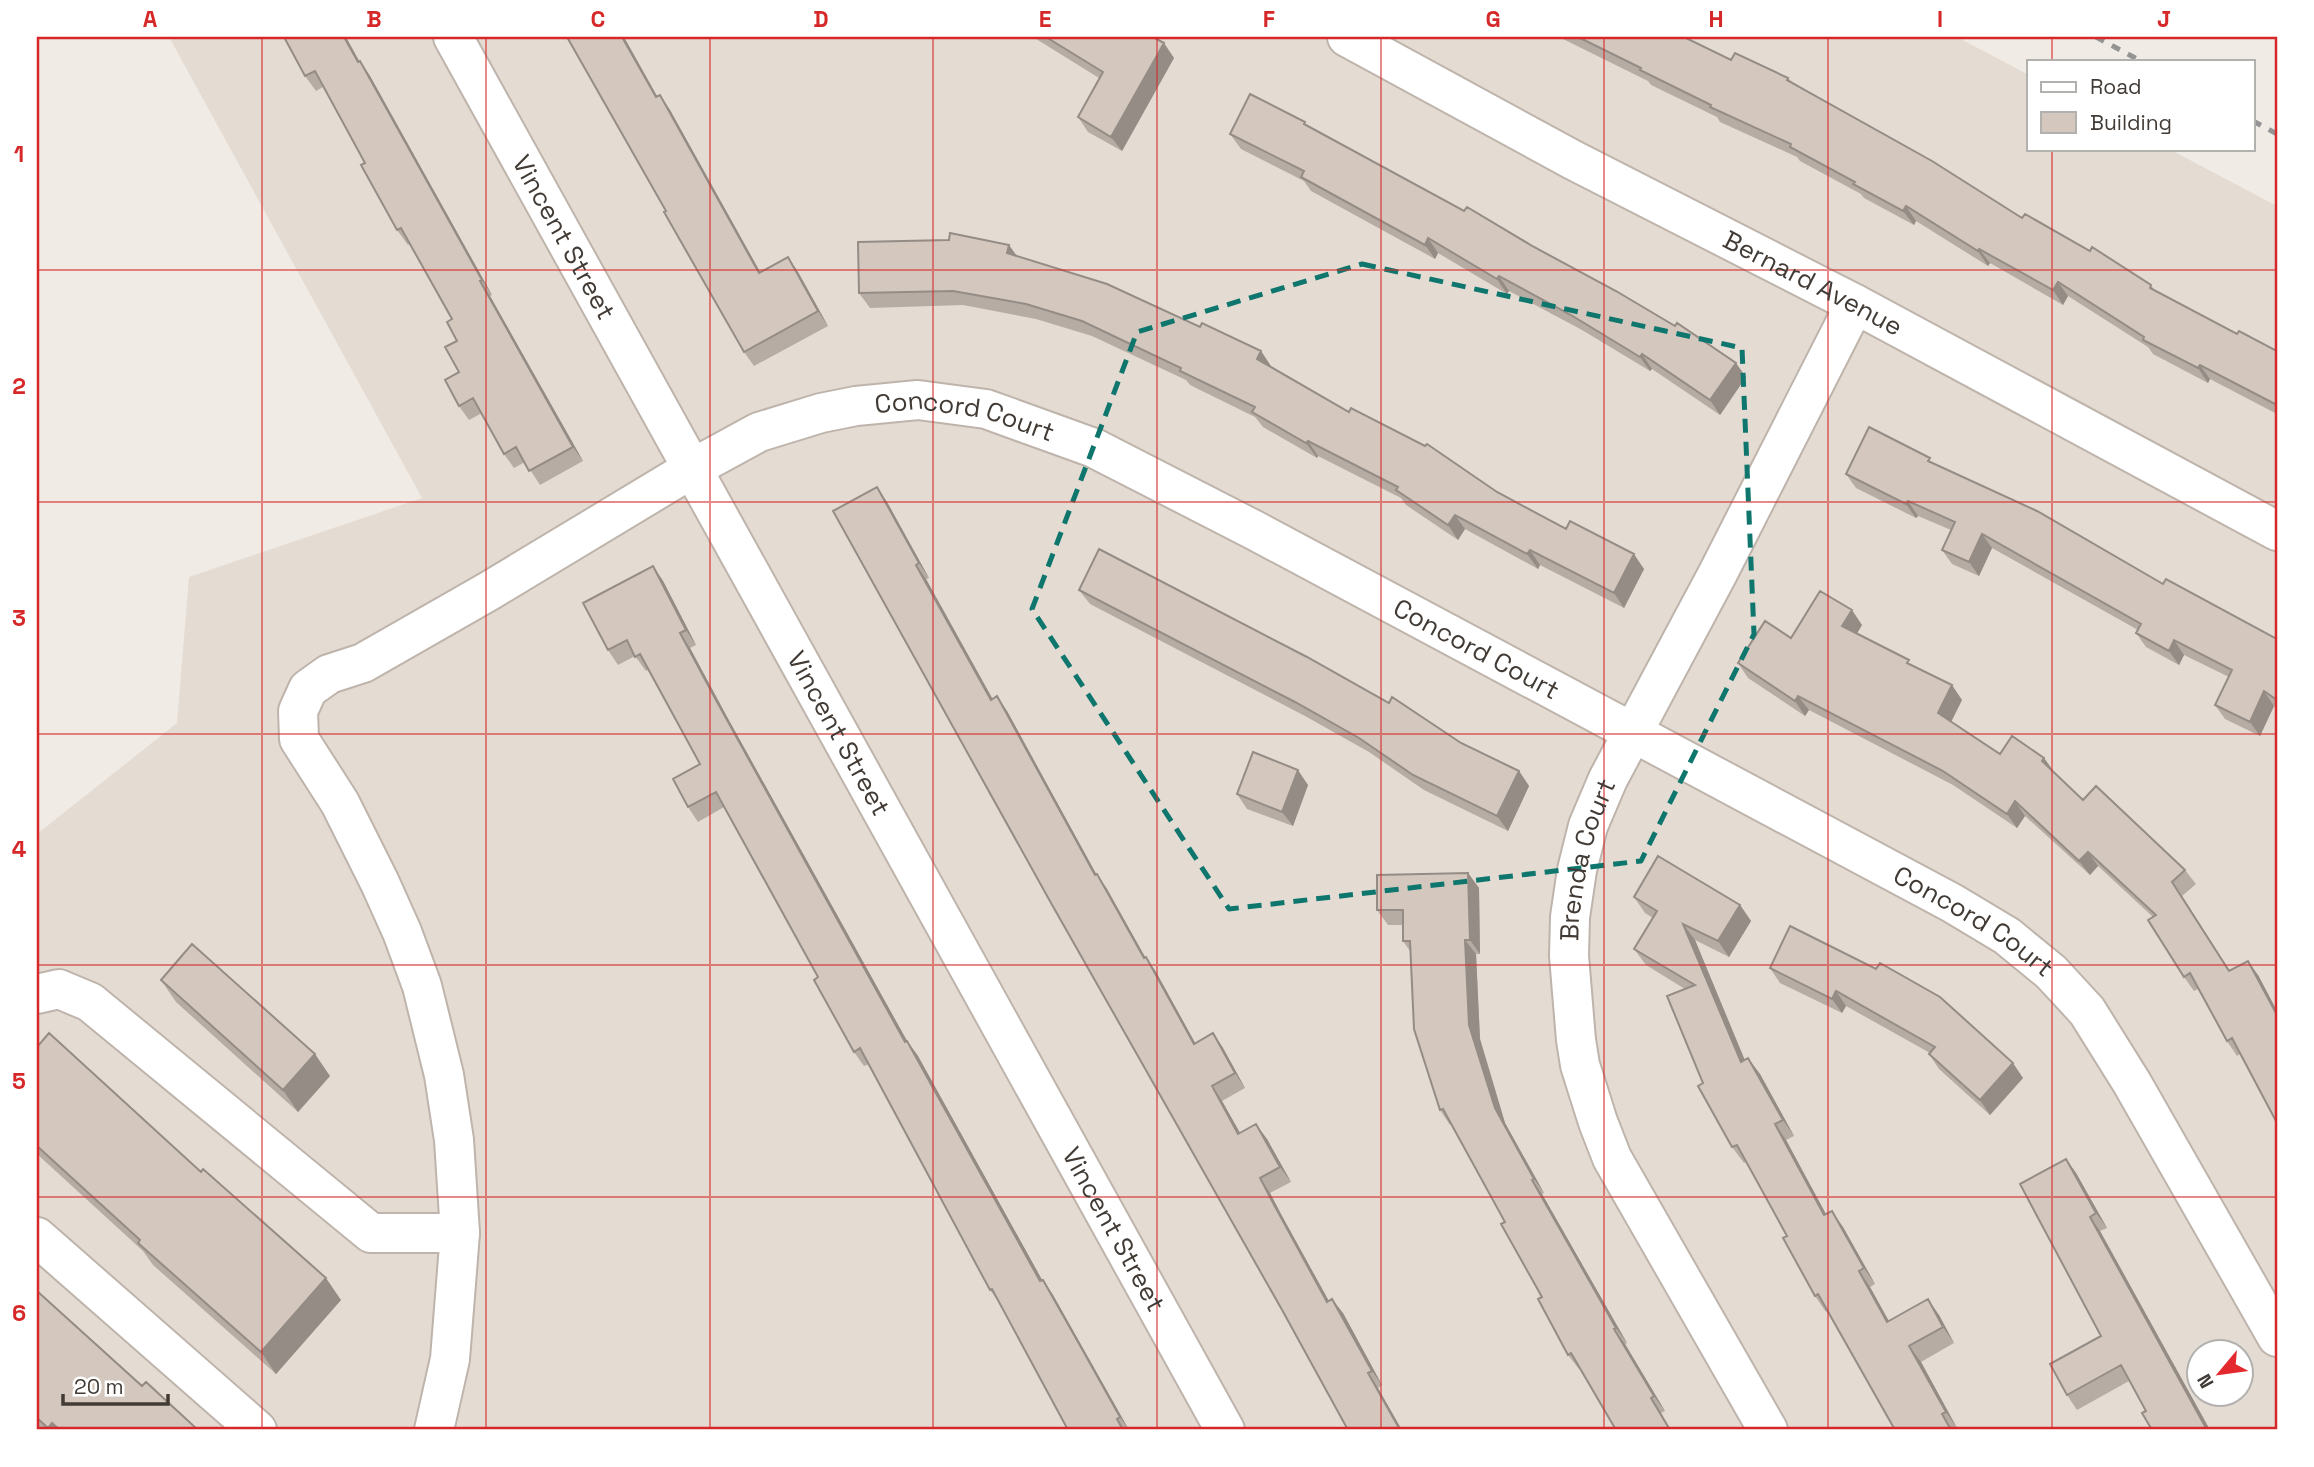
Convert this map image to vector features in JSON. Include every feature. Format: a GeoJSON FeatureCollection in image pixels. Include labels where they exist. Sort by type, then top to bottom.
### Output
{"type":"FeatureCollection","features":[{"type":"Feature","properties":{"kind":"street","name":"Vincent Street"},"geometry":{"type":"LineString","coordinates":[[453,37],[1225,1430]]}},
{"type":"Feature","properties":{"kind":"street","name":"Bernard Avenue"},"geometry":{"type":"LineString","coordinates":[[1347,37],[1573,160],[1855,304],[2277,531]]}},
{"type":"Feature","properties":{"kind":"street","name":"Brenda Court"},"geometry":{"type":"LineString","coordinates":[[1768,1430],[1612,1158],[1598,1122],[1578,1052],[1569,956],[1570,916],[1577,870],[1588,826],[1608,779],[1718,573],[1855,304]]}},
{"type":"Feature","properties":{"kind":"street","name":"Concord Court"},"geometry":{"type":"LineString","coordinates":[[434,1430],[450,1359],[460,1233],[454,1140],[444,1075],[422,986],[402,932],[340,803],[299,739],[298,711],[308,689],[329,674],[363,663],[693,468],[759,432],[821,412],[856,405],[918,400],[986,408],[1094,448],[1254,530],[1952,903],[2007,936],[2051,972],[2087,1012],[2132,1083],[2277,1337]]}},
{"type":"Feature","properties":{"kind":"street"},"geometry":{"type":"LineString","coordinates":[[37,994],[59,989],[90,1002],[371,1233],[460,1233]]}},
{"type":"Feature","properties":{"kind":"street"},"geometry":{"type":"LineString","coordinates":[[37,1237],[257,1430]]}},
{"type":"Feature","properties":{"kind":"highlighted area"},"geometry":{"type":"Polygon","coordinates":[[[1362,264],[1742,348],[1754,634],[1641,861],[1229,909],[1032,609],[1137,332],[1362,264]]]}},
{"type":"Feature","properties":{"kind":"shaded area"},"geometry":{"type":"Polygon","coordinates":[[[169,37],[1957,37],[2027,74],[2027,150],[2171,150],[2277,206],[2277,1430],[37,1430],[37,834],[177,723],[189,577],[422,498],[169,37]]]}},
{"type":"Feature","properties":{"kind":"building"},"geometry":{"type":"Polygon","coordinates":[[[284,37],[344,37],[358,62],[360,61],[573,447],[529,471],[516,447],[504,454],[473,398],[459,406],[445,380],[459,372],[445,347],[457,341],[447,322],[452,319],[401,228],[397,230],[361,165],[365,163],[315,71],[305,76],[284,37]]]}},
{"type":"Feature","properties":{"kind":"building"},"geometry":{"type":"Polygon","coordinates":[[[567,37],[622,37],[656,97],[660,95],[759,273],[788,257],[818,311],[744,352],[567,37]]]}},
{"type":"Feature","properties":{"kind":"building"},"geometry":{"type":"Polygon","coordinates":[[[1046,37],[1153,37],[1164,43],[1111,137],[1078,117],[1103,72],[1046,37]]]}},
{"type":"Feature","properties":{"kind":"building"},"geometry":{"type":"Polygon","coordinates":[[[1578,37],[1684,37],[1731,60],[1735,53],[1788,78],[1787,80],[1932,161],[2022,218],[2025,214],[2090,251],[2092,247],[2151,285],[2150,288],[2237,334],[2239,331],[2277,351],[2277,405],[2200,365],[2198,368],[2143,340],[2144,337],[2058,282],[2053,290],[1979,249],[1978,251],[1906,206],[1903,211],[1853,184],[1855,182],[1790,147],[1791,144],[1710,107],[1711,105],[1578,37]]]}},
{"type":"Feature","properties":{"kind":"building"},"geometry":{"type":"Polygon","coordinates":[[[1250,94],[1464,211],[1467,207],[1675,326],[1677,323],[1736,363],[1710,400],[1642,354],[1640,357],[1571,315],[1499,276],[1497,279],[1428,238],[1425,245],[1301,177],[1304,171],[1230,134],[1250,94]]]}},
{"type":"Feature","properties":{"kind":"building"},"geometry":{"type":"Polygon","coordinates":[[[950,233],[1009,245],[1007,253],[1107,284],[1200,327],[1202,323],[1261,351],[1257,359],[1349,412],[1351,408],[1425,446],[1427,444],[1497,492],[1566,529],[1570,521],[1634,554],[1614,593],[1530,550],[1527,554],[1455,515],[1448,525],[1396,490],[1398,487],[1308,441],[1306,443],[1252,412],[1255,407],[1082,321],[1026,304],[953,291],[859,293],[858,242],[949,240],[950,233]]]}},
{"type":"Feature","properties":{"kind":"building"},"geometry":{"type":"Polygon","coordinates":[[[1869,427],[1930,458],[1928,461],[2037,511],[2163,584],[2166,579],[2277,639],[2277,700],[2264,691],[2250,722],[2215,705],[2232,670],[2174,640],[2169,651],[2136,633],[2141,624],[1982,534],[1969,562],[1942,550],[1955,522],[1908,501],[1906,504],[1846,474],[1869,427]]]}},
{"type":"Feature","properties":{"kind":"building"},"geometry":{"type":"Polygon","coordinates":[[[877,487],[919,563],[916,565],[991,700],[997,696],[1095,875],[1097,874],[1144,958],[1146,957],[1194,1044],[1213,1033],[1235,1073],[1212,1086],[1238,1134],[1256,1124],[1280,1167],[1260,1178],[1327,1302],[1332,1299],[1372,1371],[1368,1373],[1400,1430],[1348,1430],[833,511],[877,487]]]}},
{"type":"Feature","properties":{"kind":"building"},"geometry":{"type":"Polygon","coordinates":[[[1099,549],[1307,657],[1389,703],[1392,697],[1461,743],[1519,771],[1497,816],[1413,775],[1359,738],[1295,702],[1079,590],[1099,549]]]}},
{"type":"Feature","properties":{"kind":"building"},"geometry":{"type":"Polygon","coordinates":[[[653,566],[686,630],[680,633],[716,700],[905,1042],[907,1041],[1040,1281],[1043,1280],[1120,1417],[1117,1419],[1123,1430],[1068,1430],[860,1048],[854,1052],[814,980],[818,977],[716,792],[688,807],[673,779],[700,764],[640,654],[635,657],[627,640],[608,650],[583,603],[653,566]]]}},
{"type":"Feature","properties":{"kind":"building"},"geometry":{"type":"Polygon","coordinates":[[[1820,591],[1852,610],[1842,626],[1952,685],[1938,713],[2000,754],[2012,736],[2044,758],[2042,761],[2083,800],[2096,786],[2185,870],[2172,882],[2229,971],[2248,961],[2277,1015],[2277,1123],[2232,1038],[2227,1041],[2190,973],[2184,977],[2148,920],[2156,915],[2088,852],[2079,861],[2015,801],[2007,814],[1943,771],[1798,696],[1795,701],[1738,663],[1765,621],[1791,638],[1820,591]]]}},
{"type":"Feature","properties":{"kind":"building"},"geometry":{"type":"Polygon","coordinates":[[[1253,752],[1298,770],[1282,812],[1237,794],[1253,752]]]}},
{"type":"Feature","properties":{"kind":"building"},"geometry":{"type":"Polygon","coordinates":[[[1658,856],[1740,905],[1718,941],[1683,924],[1741,1062],[1748,1058],[1783,1120],[1775,1124],[1824,1215],[1832,1211],[1864,1268],[1859,1271],[1887,1322],[1928,1299],[1943,1327],[1909,1346],[1946,1412],[1942,1414],[1951,1430],[1895,1430],[1818,1294],[1815,1296],[1783,1238],[1787,1236],[1737,1145],[1732,1147],[1698,1086],[1703,1083],[1667,996],[1695,985],[1634,949],[1657,911],[1634,897],[1658,856]]]}},
{"type":"Feature","properties":{"kind":"building"},"geometry":{"type":"Polygon","coordinates":[[[1468,873],[1470,940],[1465,940],[1469,1025],[1495,1108],[1534,1179],[1532,1180],[1616,1328],[1614,1329],[1654,1396],[1651,1398],[1670,1430],[1616,1430],[1571,1353],[1568,1355],[1538,1299],[1542,1297],[1501,1224],[1505,1222],[1443,1109],[1440,1110],[1414,1029],[1410,941],[1403,941],[1403,910],[1377,910],[1377,875],[1468,873]]]}},
{"type":"Feature","properties":{"kind":"building"},"geometry":{"type":"Polygon","coordinates":[[[1790,926],[1876,969],[1880,963],[1940,997],[2013,1063],[1980,1100],[1929,1054],[1935,1047],[1836,991],[1832,999],[1770,968],[1790,926]]]}},
{"type":"Feature","properties":{"kind":"building"},"geometry":{"type":"Polygon","coordinates":[[[192,944],[315,1054],[283,1090],[161,980],[192,944]]]}},
{"type":"Feature","properties":{"kind":"building"},"geometry":{"type":"Polygon","coordinates":[[[49,1033],[201,1172],[203,1169],[326,1278],[261,1352],[138,1243],[140,1240],[37,1146],[37,1047],[49,1033]]]}},
{"type":"Feature","properties":{"kind":"building"},"geometry":{"type":"Polygon","coordinates":[[[2066,1159],[2096,1213],[2090,1217],[2184,1388],[2184,1408],[2195,1408],[2207,1430],[2152,1430],[2142,1413],[2146,1411],[2121,1365],[2067,1395],[2050,1364],[2101,1336],[2020,1184],[2066,1159]]]}},
{"type":"Feature","properties":{"kind":"building"},"geometry":{"type":"Polygon","coordinates":[[[37,1291],[142,1386],[146,1382],[198,1430],[60,1430],[52,1423],[48,1428],[37,1418],[37,1291]]]}},
{"type":"Feature","properties":{"kind":"railway"},"geometry":{"type":"LineString","coordinates":[[2096,37],[2139,60]]}},
{"type":"Feature","properties":{"kind":"railway"},"geometry":{"type":"LineString","coordinates":[[2254,122],[2277,134]]}}]}
